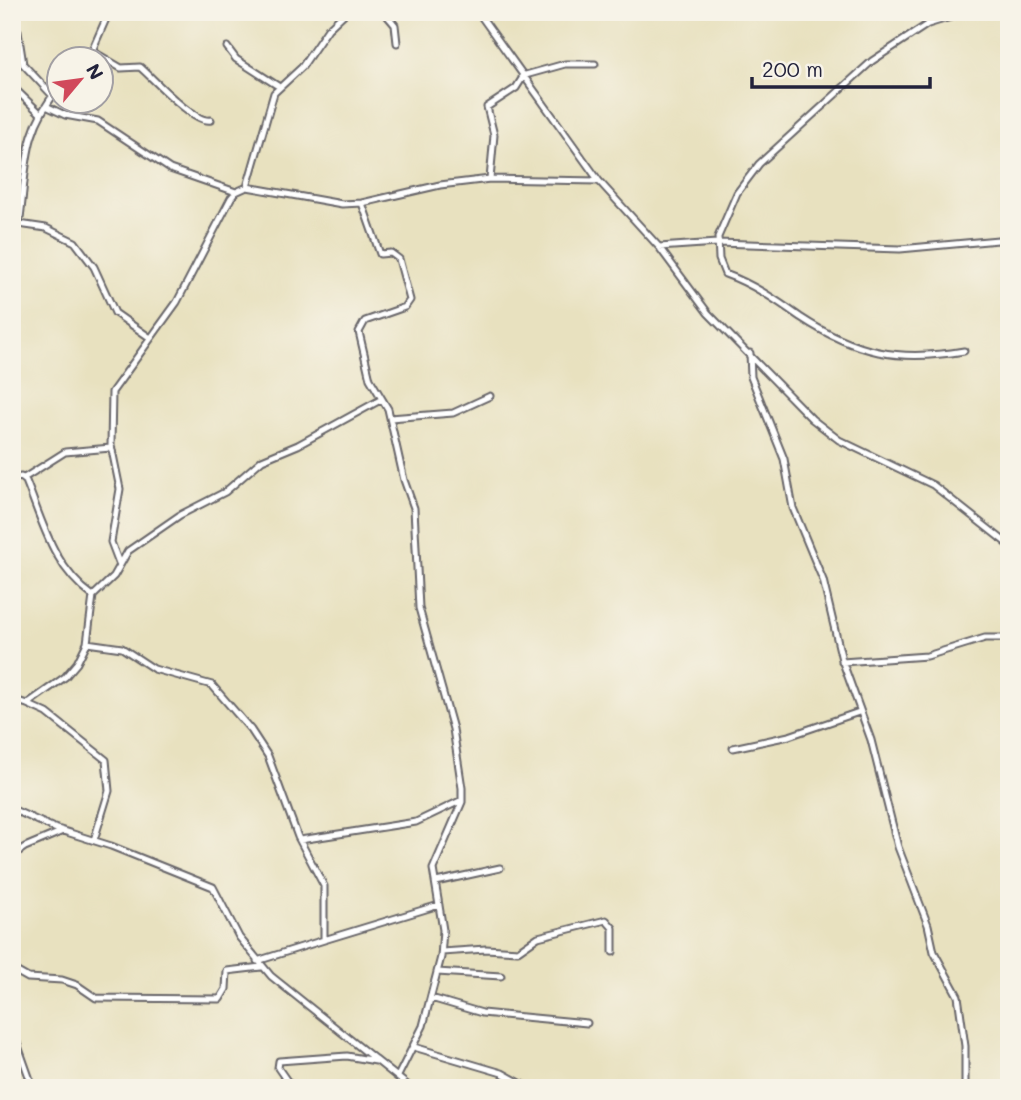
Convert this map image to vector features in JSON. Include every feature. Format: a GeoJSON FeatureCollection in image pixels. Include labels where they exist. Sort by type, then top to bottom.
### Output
{"type":"FeatureCollection","features":[{"type":"Feature","properties":{"kind":"street"},"geometry":{"type":"LineString","coordinates":[[94,46],[109,12]]}},
{"type":"Feature","properties":{"kind":"street"},"geometry":{"type":"LineString","coordinates":[[247,187],[263,139],[265,117],[278,86],[302,67],[328,29],[346,12]]}},
{"type":"Feature","properties":{"kind":"street"},"geometry":{"type":"LineString","coordinates":[[384,12],[395,25],[397,43]]}},
{"type":"Feature","properties":{"kind":"street"},"geometry":{"type":"LineString","coordinates":[[478,12],[599,181],[659,247],[708,313],[827,432],[853,448],[933,485],[1009,545]]}},
{"type":"Feature","properties":{"kind":"street"},"geometry":{"type":"LineString","coordinates":[[964,351],[887,356],[843,342],[761,290],[725,274],[717,243],[737,193],[775,148],[872,61],[928,24],[967,12]]}},
{"type":"Feature","properties":{"kind":"street"},"geometry":{"type":"LineString","coordinates":[[12,19],[18,32],[23,64],[46,88]]}},
{"type":"Feature","properties":{"kind":"street"},"geometry":{"type":"LineString","coordinates":[[227,47],[236,59],[278,86]]}},
{"type":"Feature","properties":{"kind":"street"},"geometry":{"type":"LineString","coordinates":[[490,179],[494,135],[487,107],[516,88],[523,76],[565,64],[595,64]]}},
{"type":"Feature","properties":{"kind":"street"},"geometry":{"type":"LineString","coordinates":[[116,65],[121,68],[140,67],[180,103],[203,120],[211,120]]}},
{"type":"Feature","properties":{"kind":"street"},"geometry":{"type":"LineString","coordinates":[[12,86],[41,114]]}},
{"type":"Feature","properties":{"kind":"street"},"geometry":{"type":"LineString","coordinates":[[14,223],[20,218],[27,146],[46,106]]}},
{"type":"Feature","properties":{"kind":"street"},"geometry":{"type":"LineString","coordinates":[[70,116],[98,121],[170,169],[236,191],[247,187],[342,204],[362,203],[440,185],[490,179],[599,181]]}},
{"type":"Feature","properties":{"kind":"street"},"geometry":{"type":"LineString","coordinates":[[120,563],[111,542],[120,489],[111,448],[112,392],[135,364],[149,337],[177,302],[236,191]]}},
{"type":"Feature","properties":{"kind":"street"},"geometry":{"type":"LineString","coordinates":[[362,203],[380,254],[391,253],[399,259],[410,300],[408,306],[370,318],[360,327],[370,379],[390,418],[415,512],[417,598],[455,737],[462,800],[435,860],[433,872],[439,905],[442,951],[431,998],[414,1047],[398,1076]]}},
{"type":"Feature","properties":{"kind":"street"},"geometry":{"type":"LineString","coordinates":[[14,223],[46,228],[75,242],[94,267],[115,313],[149,337]]}},
{"type":"Feature","properties":{"kind":"street"},"geometry":{"type":"LineString","coordinates":[[659,247],[717,243],[900,249],[1009,239]]}},
{"type":"Feature","properties":{"kind":"street"},"geometry":{"type":"LineString","coordinates":[[750,353],[751,377],[784,459],[793,508],[823,580],[842,662],[871,740],[898,847],[928,925],[934,952],[958,996],[965,1046],[965,1088]]}},
{"type":"Feature","properties":{"kind":"street"},"geometry":{"type":"LineString","coordinates":[[390,418],[434,417],[453,413],[490,396]]}},
{"type":"Feature","properties":{"kind":"street"},"geometry":{"type":"LineString","coordinates":[[27,704],[70,673],[87,643],[93,596],[114,576],[120,563],[138,543],[206,499],[222,494],[257,463],[298,445],[382,399]]}},
{"type":"Feature","properties":{"kind":"street"},"geometry":{"type":"LineString","coordinates":[[12,479],[24,478],[65,452],[111,448]]}},
{"type":"Feature","properties":{"kind":"street"},"geometry":{"type":"LineString","coordinates":[[24,478],[41,525],[59,559],[75,581],[93,596]]}},
{"type":"Feature","properties":{"kind":"street"},"geometry":{"type":"LineString","coordinates":[[842,662],[927,656],[985,638],[1009,638]]}},
{"type":"Feature","properties":{"kind":"street"},"geometry":{"type":"LineString","coordinates":[[87,643],[122,648],[154,669],[215,687],[268,756],[300,840],[325,889],[324,940]]}},
{"type":"Feature","properties":{"kind":"street"},"geometry":{"type":"LineString","coordinates":[[12,699],[47,713],[106,760],[108,791],[94,840]]}},
{"type":"Feature","properties":{"kind":"street"},"geometry":{"type":"LineString","coordinates":[[733,748],[789,736],[859,712]]}},
{"type":"Feature","properties":{"kind":"street"},"geometry":{"type":"LineString","coordinates":[[300,840],[416,822],[462,800]]}},
{"type":"Feature","properties":{"kind":"street"},"geometry":{"type":"LineString","coordinates":[[12,809],[213,887],[239,937],[262,967],[411,1088]]}},
{"type":"Feature","properties":{"kind":"street"},"geometry":{"type":"LineString","coordinates":[[12,856],[19,850],[63,831]]}},
{"type":"Feature","properties":{"kind":"street"},"geometry":{"type":"LineString","coordinates":[[436,882],[500,868]]}},
{"type":"Feature","properties":{"kind":"street"},"geometry":{"type":"LineString","coordinates":[[257,961],[439,905]]}},
{"type":"Feature","properties":{"kind":"street"},"geometry":{"type":"LineString","coordinates":[[442,951],[518,951],[538,937],[606,920],[613,928],[612,952]]}},
{"type":"Feature","properties":{"kind":"street"},"geometry":{"type":"LineString","coordinates":[[12,970],[28,978],[62,980],[100,998],[181,996],[220,999],[226,989],[227,971],[262,967]]}},
{"type":"Feature","properties":{"kind":"street"},"geometry":{"type":"LineString","coordinates":[[437,972],[501,976]]}},
{"type":"Feature","properties":{"kind":"street"},"geometry":{"type":"LineString","coordinates":[[431,998],[482,1013],[587,1023]]}},
{"type":"Feature","properties":{"kind":"street"},"geometry":{"type":"LineString","coordinates":[[12,1029],[33,1088]]}},
{"type":"Feature","properties":{"kind":"street"},"geometry":{"type":"LineString","coordinates":[[414,1047],[502,1073],[529,1088]]}},
{"type":"Feature","properties":{"kind":"street"},"geometry":{"type":"LineString","coordinates":[[292,1088],[281,1073],[287,1059],[347,1056],[379,1062]]}}]}
